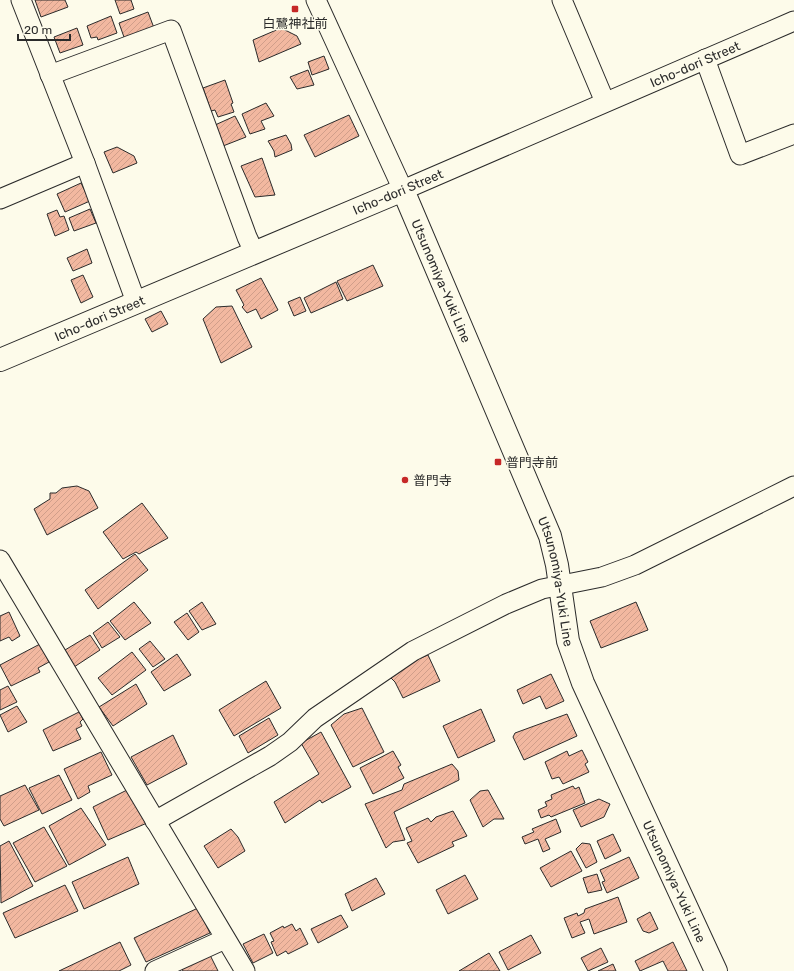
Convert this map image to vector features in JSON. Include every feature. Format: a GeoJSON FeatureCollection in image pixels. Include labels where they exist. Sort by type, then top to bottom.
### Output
{"type":"FeatureCollection","features":[{"type":"Feature","properties":{"kind":"main road","name":"Icho-dori Street"},"geometry":{"type":"LineString","coordinates":[[0,360],[403,190]]}},
{"type":"Feature","properties":{"kind":"main road","name":"Utsunomiya-Yuki Line"},"geometry":{"type":"LineString","coordinates":[[403,190],[548,529],[560,584],[568,641],[583,682],[716,971]]}},
{"type":"Feature","properties":{"kind":"street"},"geometry":{"type":"LineString","coordinates":[[21,0],[85,163],[136,302]]}},
{"type":"Feature","properties":{"kind":"street"},"geometry":{"type":"LineString","coordinates":[[316,0],[403,190]]}},
{"type":"Feature","properties":{"kind":"street"},"geometry":{"type":"LineString","coordinates":[[562,0],[605,102]]}},
{"type":"Feature","properties":{"kind":"street","name":"Icho-dori Street"},"geometry":{"type":"LineString","coordinates":[[403,190],[794,21]]}},
{"type":"Feature","properties":{"kind":"street"},"geometry":{"type":"LineString","coordinates":[[50,74],[171,30],[247,237],[254,252]]}},
{"type":"Feature","properties":{"kind":"street"},"geometry":{"type":"LineString","coordinates":[[705,59],[740,155],[794,134]]}},
{"type":"Feature","properties":{"kind":"street"},"geometry":{"type":"LineString","coordinates":[[0,199],[85,163]]}},
{"type":"Feature","properties":{"kind":"street"},"geometry":{"type":"LineString","coordinates":[[155,821],[270,756],[290,742],[315,718],[413,651],[506,604],[542,589],[560,584],[602,577],[635,565],[794,486]]}},
{"type":"Feature","properties":{"kind":"street"},"geometry":{"type":"LineString","coordinates":[[0,560],[245,971]]}},
{"type":"Feature","properties":{"kind":"street"},"geometry":{"type":"LineString","coordinates":[[155,971],[225,939]]}},
{"type":"Feature","properties":{"kind":"building"},"geometry":{"type":"Polygon","coordinates":[[[35,0],[65,0],[68,7],[41,17],[35,0]]]}},
{"type":"Feature","properties":{"kind":"building"},"geometry":{"type":"Polygon","coordinates":[[[115,0],[131,0],[134,9],[120,14],[115,0]]]}},
{"type":"Feature","properties":{"kind":"building"},"geometry":{"type":"Polygon","coordinates":[[[148,12],[154,28],[125,40],[119,23],[148,12]]]}},
{"type":"Feature","properties":{"kind":"building"},"geometry":{"type":"Polygon","coordinates":[[[111,16],[117,33],[98,40],[97,37],[91,38],[87,26],[111,16]]]}},
{"type":"Feature","properties":{"kind":"building"},"geometry":{"type":"Polygon","coordinates":[[[77,28],[83,45],[60,53],[54,37],[77,28]]]}},
{"type":"Feature","properties":{"kind":"building"},"geometry":{"type":"Polygon","coordinates":[[[281,28],[297,36],[301,44],[259,62],[253,40],[281,28]]]}},
{"type":"Feature","properties":{"kind":"building"},"geometry":{"type":"Polygon","coordinates":[[[324,56],[329,69],[312,75],[308,62],[324,56]]]}},
{"type":"Feature","properties":{"kind":"building"},"geometry":{"type":"Polygon","coordinates":[[[308,70],[314,85],[297,89],[290,77],[308,70]]]}},
{"type":"Feature","properties":{"kind":"building"},"geometry":{"type":"Polygon","coordinates":[[[225,80],[233,103],[231,104],[234,112],[218,117],[215,110],[211,111],[203,88],[225,80]]]}},
{"type":"Feature","properties":{"kind":"building"},"geometry":{"type":"Polygon","coordinates":[[[266,103],[274,116],[261,121],[265,129],[250,134],[242,114],[266,103]]]}},
{"type":"Feature","properties":{"kind":"building"},"geometry":{"type":"Polygon","coordinates":[[[349,115],[359,136],[315,157],[304,135],[349,115]]]}},
{"type":"Feature","properties":{"kind":"building"},"geometry":{"type":"Polygon","coordinates":[[[235,116],[246,137],[223,146],[215,125],[235,116]]]}},
{"type":"Feature","properties":{"kind":"building"},"geometry":{"type":"Polygon","coordinates":[[[286,135],[291,144],[292,150],[275,157],[274,151],[268,141],[286,135]]]}},
{"type":"Feature","properties":{"kind":"building"},"geometry":{"type":"Polygon","coordinates":[[[117,147],[134,156],[137,163],[113,173],[104,152],[117,147]]]}},
{"type":"Feature","properties":{"kind":"building"},"geometry":{"type":"Polygon","coordinates":[[[262,158],[275,195],[255,197],[241,166],[262,158]]]}},
{"type":"Feature","properties":{"kind":"building"},"geometry":{"type":"Polygon","coordinates":[[[81,183],[90,201],[65,212],[57,194],[81,183]]]}},
{"type":"Feature","properties":{"kind":"building"},"geometry":{"type":"Polygon","coordinates":[[[90,209],[96,223],[74,231],[69,218],[90,209]]]}},
{"type":"Feature","properties":{"kind":"building"},"geometry":{"type":"Polygon","coordinates":[[[57,210],[60,217],[64,216],[69,230],[55,236],[47,214],[57,210]]]}},
{"type":"Feature","properties":{"kind":"building"},"geometry":{"type":"Polygon","coordinates":[[[87,249],[92,263],[73,271],[67,258],[87,249]]]}},
{"type":"Feature","properties":{"kind":"building"},"geometry":{"type":"Polygon","coordinates":[[[373,265],[383,286],[347,301],[337,281],[373,265]]]}},
{"type":"Feature","properties":{"kind":"building"},"geometry":{"type":"Polygon","coordinates":[[[83,275],[93,297],[81,303],[71,280],[83,275]]]}},
{"type":"Feature","properties":{"kind":"building"},"geometry":{"type":"Polygon","coordinates":[[[261,278],[278,310],[261,319],[256,309],[247,313],[242,307],[244,305],[236,290],[261,278]]]}},
{"type":"Feature","properties":{"kind":"building"},"geometry":{"type":"Polygon","coordinates":[[[336,282],[343,299],[311,313],[304,298],[336,282]]]}},
{"type":"Feature","properties":{"kind":"building"},"geometry":{"type":"Polygon","coordinates":[[[300,297],[306,311],[294,316],[288,302],[300,297]]]}},
{"type":"Feature","properties":{"kind":"building"},"geometry":{"type":"Polygon","coordinates":[[[232,306],[252,347],[221,363],[203,319],[216,307],[232,306]]]}},
{"type":"Feature","properties":{"kind":"building"},"geometry":{"type":"Polygon","coordinates":[[[161,311],[168,324],[152,332],[145,319],[161,311]]]}},
{"type":"Feature","properties":{"kind":"building"},"geometry":{"type":"Polygon","coordinates":[[[77,486],[89,491],[98,508],[47,535],[34,509],[50,499],[50,493],[56,493],[62,488],[77,486]]]}},
{"type":"Feature","properties":{"kind":"building"},"geometry":{"type":"Polygon","coordinates":[[[142,503],[168,538],[139,554],[136,552],[123,559],[103,532],[142,503]]]}},
{"type":"Feature","properties":{"kind":"building"},"geometry":{"type":"Polygon","coordinates":[[[135,554],[148,570],[98,609],[85,590],[135,554]]]}},
{"type":"Feature","properties":{"kind":"building"},"geometry":{"type":"Polygon","coordinates":[[[134,602],[151,623],[125,640],[110,621],[134,602]]]}},
{"type":"Feature","properties":{"kind":"building"},"geometry":{"type":"Polygon","coordinates":[[[202,602],[216,624],[202,630],[189,611],[202,602]]]}},
{"type":"Feature","properties":{"kind":"building"},"geometry":{"type":"Polygon","coordinates":[[[636,602],[648,630],[601,648],[590,621],[636,602]]]}},
{"type":"Feature","properties":{"kind":"building"},"geometry":{"type":"Polygon","coordinates":[[[9,612],[20,636],[12,641],[9,637],[0,641],[0,616],[9,612]]]}},
{"type":"Feature","properties":{"kind":"building"},"geometry":{"type":"Polygon","coordinates":[[[187,613],[199,632],[188,640],[174,622],[187,613]]]}},
{"type":"Feature","properties":{"kind":"building"},"geometry":{"type":"Polygon","coordinates":[[[108,622],[120,637],[102,648],[93,633],[108,622]]]}},
{"type":"Feature","properties":{"kind":"building"},"geometry":{"type":"Polygon","coordinates":[[[90,635],[100,650],[71,669],[60,653],[90,635]]]}},
{"type":"Feature","properties":{"kind":"building"},"geometry":{"type":"Polygon","coordinates":[[[150,641],[165,659],[153,667],[139,649],[150,641]]]}},
{"type":"Feature","properties":{"kind":"building"},"geometry":{"type":"Polygon","coordinates":[[[40,644],[49,662],[38,668],[40,672],[11,686],[0,665],[40,644]]]}},
{"type":"Feature","properties":{"kind":"building"},"geometry":{"type":"Polygon","coordinates":[[[132,652],[146,670],[112,695],[98,678],[132,652]]]}},
{"type":"Feature","properties":{"kind":"building"},"geometry":{"type":"Polygon","coordinates":[[[177,654],[191,675],[164,691],[151,672],[177,654]]]}},
{"type":"Feature","properties":{"kind":"building"},"geometry":{"type":"Polygon","coordinates":[[[428,655],[440,681],[403,698],[395,682],[388,675],[418,656],[421,658],[428,655]]]}},
{"type":"Feature","properties":{"kind":"building"},"geometry":{"type":"Polygon","coordinates":[[[551,674],[564,701],[546,709],[540,696],[523,704],[517,690],[551,674]]]}},
{"type":"Feature","properties":{"kind":"building"},"geometry":{"type":"Polygon","coordinates":[[[266,681],[281,708],[234,736],[219,710],[266,681]]]}},
{"type":"Feature","properties":{"kind":"building"},"geometry":{"type":"Polygon","coordinates":[[[136,684],[147,704],[113,726],[99,707],[136,684]]]}},
{"type":"Feature","properties":{"kind":"building"},"geometry":{"type":"Polygon","coordinates":[[[8,686],[17,702],[0,710],[0,690],[8,686]]]}},
{"type":"Feature","properties":{"kind":"building"},"geometry":{"type":"Polygon","coordinates":[[[17,706],[27,722],[8,732],[0,715],[17,706]]]}},
{"type":"Feature","properties":{"kind":"building"},"geometry":{"type":"Polygon","coordinates":[[[362,708],[384,752],[353,767],[331,725],[344,714],[362,708]]]}},
{"type":"Feature","properties":{"kind":"building"},"geometry":{"type":"Polygon","coordinates":[[[481,709],[495,741],[458,758],[443,726],[481,709]]]}},
{"type":"Feature","properties":{"kind":"building"},"geometry":{"type":"Polygon","coordinates":[[[79,712],[83,719],[80,722],[82,726],[76,729],[81,739],[53,751],[43,730],[79,712]]]}},
{"type":"Feature","properties":{"kind":"building"},"geometry":{"type":"Polygon","coordinates":[[[567,714],[577,736],[524,760],[513,737],[515,733],[567,714]]]}},
{"type":"Feature","properties":{"kind":"building"},"geometry":{"type":"Polygon","coordinates":[[[269,718],[278,735],[248,753],[239,736],[269,718]]]}},
{"type":"Feature","properties":{"kind":"building"},"geometry":{"type":"Polygon","coordinates":[[[321,732],[351,787],[322,803],[320,800],[285,823],[274,802],[319,774],[301,743],[321,732]]]}},
{"type":"Feature","properties":{"kind":"building"},"geometry":{"type":"Polygon","coordinates":[[[173,735],[187,764],[147,785],[131,757],[173,735]]]}},
{"type":"Feature","properties":{"kind":"building"},"geometry":{"type":"Polygon","coordinates":[[[582,750],[588,762],[585,764],[589,772],[563,784],[559,777],[552,779],[545,762],[567,751],[569,756],[582,750]]]}},
{"type":"Feature","properties":{"kind":"building"},"geometry":{"type":"Polygon","coordinates":[[[393,751],[401,765],[398,767],[404,778],[373,794],[360,768],[393,751]]]}},
{"type":"Feature","properties":{"kind":"building"},"geometry":{"type":"Polygon","coordinates":[[[101,752],[112,775],[88,786],[90,792],[78,799],[64,769],[101,752]]]}},
{"type":"Feature","properties":{"kind":"building"},"geometry":{"type":"Polygon","coordinates":[[[452,764],[458,771],[459,780],[394,812],[405,840],[393,842],[386,848],[365,804],[402,790],[404,784],[452,764]]]}},
{"type":"Feature","properties":{"kind":"building"},"geometry":{"type":"Polygon","coordinates":[[[59,775],[72,800],[42,814],[29,788],[59,775]]]}},
{"type":"Feature","properties":{"kind":"building"},"geometry":{"type":"Polygon","coordinates":[[[25,785],[39,810],[4,826],[0,819],[0,796],[25,785]]]}},
{"type":"Feature","properties":{"kind":"building"},"geometry":{"type":"Polygon","coordinates":[[[573,786],[575,789],[579,787],[585,803],[551,817],[549,815],[541,818],[538,810],[547,806],[545,802],[552,799],[551,795],[573,786]]]}},
{"type":"Feature","properties":{"kind":"building"},"geometry":{"type":"Polygon","coordinates":[[[129,789],[147,823],[108,840],[93,807],[129,789]]]}},
{"type":"Feature","properties":{"kind":"building"},"geometry":{"type":"Polygon","coordinates":[[[488,790],[504,819],[494,819],[483,827],[470,800],[480,791],[488,790]]]}},
{"type":"Feature","properties":{"kind":"building"},"geometry":{"type":"Polygon","coordinates":[[[599,799],[610,804],[604,817],[581,827],[573,810],[599,799]]]}},
{"type":"Feature","properties":{"kind":"building"},"geometry":{"type":"Polygon","coordinates":[[[81,808],[106,845],[69,865],[49,826],[81,808]]]}},
{"type":"Feature","properties":{"kind":"building"},"geometry":{"type":"Polygon","coordinates":[[[453,811],[467,836],[452,842],[454,846],[418,863],[407,843],[412,841],[406,828],[428,818],[431,822],[436,817],[453,811]]]}},
{"type":"Feature","properties":{"kind":"building"},"geometry":{"type":"Polygon","coordinates":[[[556,819],[561,832],[545,839],[550,849],[543,852],[538,839],[525,844],[522,837],[534,832],[532,829],[556,819]]]}},
{"type":"Feature","properties":{"kind":"building"},"geometry":{"type":"Polygon","coordinates":[[[44,827],[67,866],[35,882],[13,843],[44,827]]]}},
{"type":"Feature","properties":{"kind":"building"},"geometry":{"type":"Polygon","coordinates":[[[231,829],[238,837],[245,851],[218,868],[204,846],[231,829]]]}},
{"type":"Feature","properties":{"kind":"building"},"geometry":{"type":"Polygon","coordinates":[[[613,834],[621,851],[605,859],[597,841],[613,834]]]}},
{"type":"Feature","properties":{"kind":"building"},"geometry":{"type":"Polygon","coordinates":[[[9,841],[33,886],[1,903],[0,846],[9,841]]]}},
{"type":"Feature","properties":{"kind":"building"},"geometry":{"type":"Polygon","coordinates":[[[582,843],[590,844],[597,862],[586,868],[576,849],[582,843]]]}},
{"type":"Feature","properties":{"kind":"building"},"geometry":{"type":"Polygon","coordinates":[[[571,851],[582,871],[551,887],[540,868],[571,851]]]}},
{"type":"Feature","properties":{"kind":"building"},"geometry":{"type":"Polygon","coordinates":[[[128,857],[139,884],[84,909],[72,882],[128,857]]]}},
{"type":"Feature","properties":{"kind":"building"},"geometry":{"type":"Polygon","coordinates":[[[629,857],[639,878],[607,893],[602,882],[605,881],[600,870],[629,857]]]}},
{"type":"Feature","properties":{"kind":"building"},"geometry":{"type":"Polygon","coordinates":[[[597,874],[602,890],[588,893],[583,878],[597,874]]]}},
{"type":"Feature","properties":{"kind":"building"},"geometry":{"type":"Polygon","coordinates":[[[465,875],[478,899],[448,914],[436,890],[465,875]]]}},
{"type":"Feature","properties":{"kind":"building"},"geometry":{"type":"Polygon","coordinates":[[[376,878],[385,894],[352,911],[345,894],[376,878]]]}},
{"type":"Feature","properties":{"kind":"building"},"geometry":{"type":"Polygon","coordinates":[[[65,885],[78,911],[15,938],[3,913],[65,885]]]}},
{"type":"Feature","properties":{"kind":"building"},"geometry":{"type":"Polygon","coordinates":[[[618,897],[627,922],[594,934],[589,919],[580,922],[585,933],[572,938],[564,918],[577,913],[578,916],[584,913],[585,909],[618,897]]]}},
{"type":"Feature","properties":{"kind":"building"},"geometry":{"type":"Polygon","coordinates":[[[198,908],[210,933],[146,962],[134,938],[198,908]]]}},
{"type":"Feature","properties":{"kind":"building"},"geometry":{"type":"Polygon","coordinates":[[[650,912],[658,929],[649,933],[643,931],[637,919],[650,912]]]}},
{"type":"Feature","properties":{"kind":"building"},"geometry":{"type":"Polygon","coordinates":[[[341,915],[348,927],[318,943],[311,929],[341,915]]]}},
{"type":"Feature","properties":{"kind":"building"},"geometry":{"type":"Polygon","coordinates":[[[292,924],[296,931],[300,928],[308,944],[288,954],[286,951],[277,956],[271,942],[274,941],[270,933],[283,926],[284,928],[292,924]]]}},
{"type":"Feature","properties":{"kind":"building"},"geometry":{"type":"Polygon","coordinates":[[[264,934],[273,953],[253,963],[243,944],[264,934]]]}},
{"type":"Feature","properties":{"kind":"building"},"geometry":{"type":"Polygon","coordinates":[[[531,935],[541,953],[508,970],[499,952],[531,935]]]}},
{"type":"Feature","properties":{"kind":"building"},"geometry":{"type":"Polygon","coordinates":[[[120,942],[131,965],[119,971],[59,971],[120,942]]]}},
{"type":"Feature","properties":{"kind":"building"},"geometry":{"type":"Polygon","coordinates":[[[673,942],[687,971],[668,971],[663,961],[640,971],[635,961],[673,942]]]}},
{"type":"Feature","properties":{"kind":"building"},"geometry":{"type":"Polygon","coordinates":[[[601,948],[608,962],[588,971],[581,958],[601,948]]]}},
{"type":"Feature","properties":{"kind":"building"},"geometry":{"type":"Polygon","coordinates":[[[209,953],[218,971],[183,971],[180,966],[209,953]]]}},
{"type":"Feature","properties":{"kind":"building"},"geometry":{"type":"Polygon","coordinates":[[[489,953],[500,971],[459,971],[489,953]]]}},
{"type":"Feature","properties":{"kind":"building"},"geometry":{"type":"Polygon","coordinates":[[[613,964],[616,971],[598,971],[613,964]]]}},
{"type":"Feature","properties":{"kind":"place","name":"白鷺神社前"},"geometry":{"type":"Point","coordinates":[295,9]}},
{"type":"Feature","properties":{"kind":"place","name":"普門寺前"},"geometry":{"type":"Point","coordinates":[498,462]}},
{"type":"Feature","properties":{"kind":"place","name":"普門寺"},"geometry":{"type":"Point","coordinates":[405,480]}}]}
